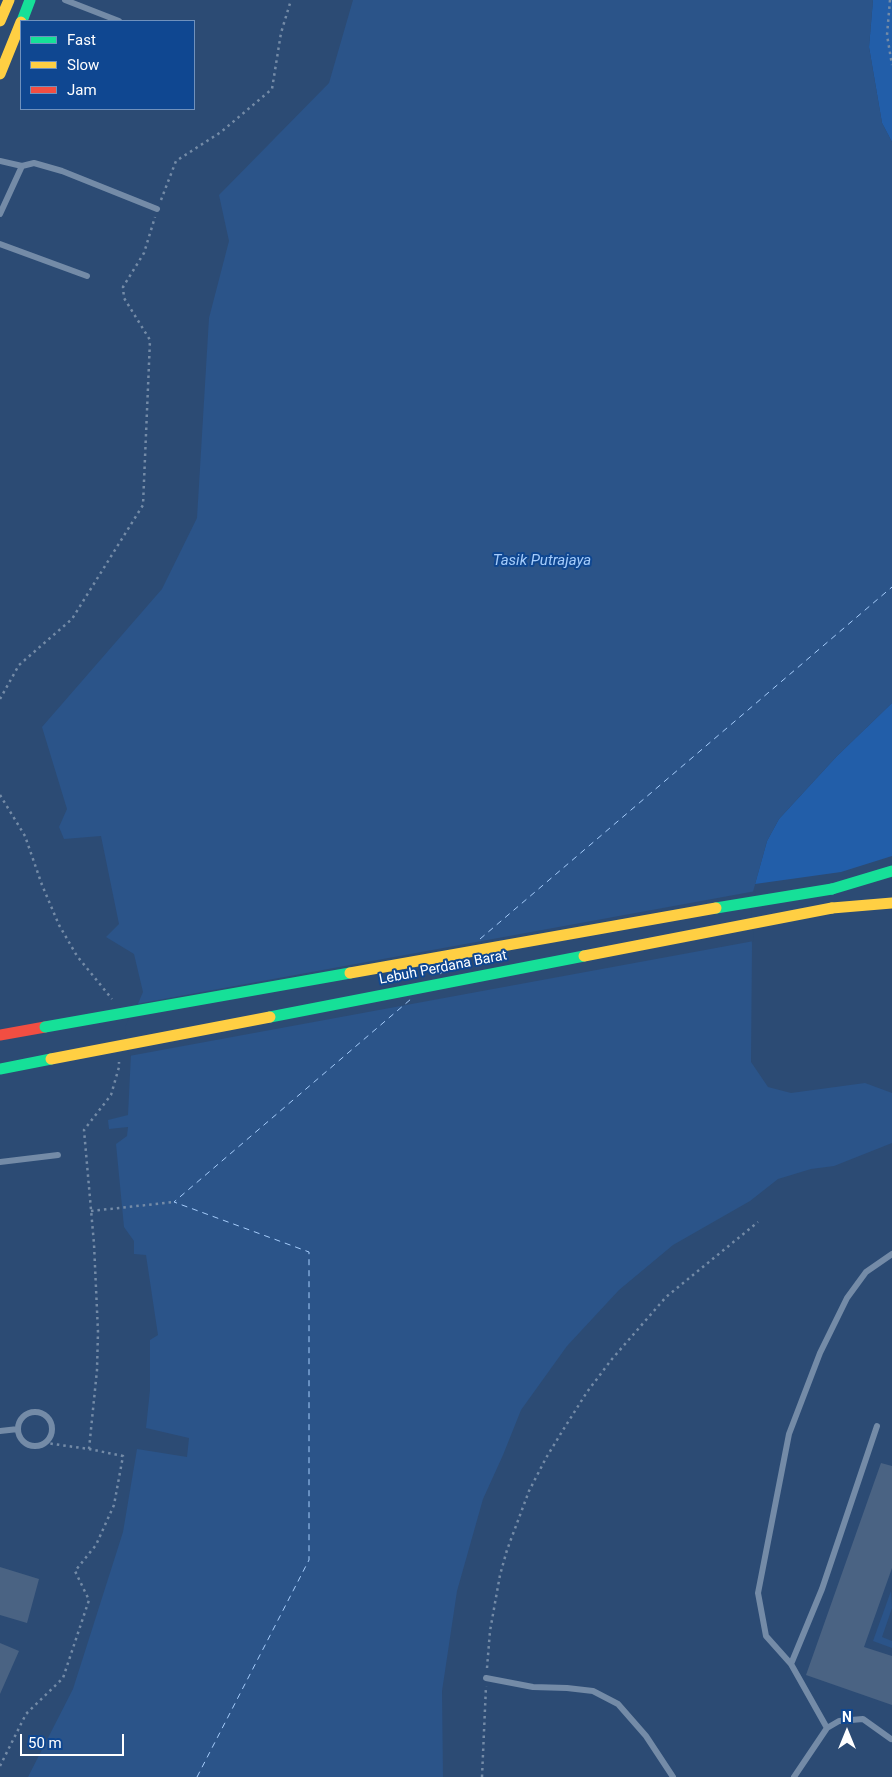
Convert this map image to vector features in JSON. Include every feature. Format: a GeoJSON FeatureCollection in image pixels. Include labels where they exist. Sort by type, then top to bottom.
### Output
{"type":"FeatureCollection","features":[{"type":"Feature","properties":{"kind":"main road"},"geometry":{"type":"LineString","coordinates":[[0,20],[8,0]]}},
{"type":"Feature","properties":{"kind":"main road"},"geometry":{"type":"LineString","coordinates":[[22,20],[30,0]]}},
{"type":"Feature","properties":{"kind":"main road"},"geometry":{"type":"LineString","coordinates":[[0,74],[20,24]]}},
{"type":"Feature","properties":{"kind":"main road","name":"Lebuh Perdana Barat"},"geometry":{"type":"LineString","coordinates":[[0,1035],[832,889],[892,871]]}},
{"type":"Feature","properties":{"kind":"main road","name":"Lebuh Perdana Barat"},"geometry":{"type":"LineString","coordinates":[[0,1069],[832,908],[892,903]]}},
{"type":"Feature","properties":{"kind":"lane"},"geometry":{"type":"LineString","coordinates":[[65,0],[116,20]]}},
{"type":"Feature","properties":{"kind":"lane"},"geometry":{"type":"LineString","coordinates":[[0,160],[22,166],[34,163],[62,171],[157,209]]}},
{"type":"Feature","properties":{"kind":"lane"},"geometry":{"type":"LineString","coordinates":[[0,214],[22,166]]}},
{"type":"Feature","properties":{"kind":"lane"},"geometry":{"type":"LineString","coordinates":[[0,244],[87,276]]}},
{"type":"Feature","properties":{"kind":"lane"},"geometry":{"type":"LineString","coordinates":[[0,1162],[58,1155]]}},
{"type":"Feature","properties":{"kind":"lane"},"geometry":{"type":"LineString","coordinates":[[827,1728],[791,1664],[766,1636],[758,1593],[788,1434],[820,1353],[848,1298],[866,1272],[892,1254]]}},
{"type":"Feature","properties":{"kind":"lane"},"geometry":{"type":"LineString","coordinates":[[34,1412],[40,1412],[50,1420],[52,1426],[50,1438],[46,1443],[40,1446],[27,1445],[19,1435],[18,1429],[22,1417],[34,1412]]}},
{"type":"Feature","properties":{"kind":"lane"},"geometry":{"type":"LineString","coordinates":[[791,1664],[822,1589],[877,1426]]}},
{"type":"Feature","properties":{"kind":"lane"},"geometry":{"type":"LineString","coordinates":[[0,1431],[18,1429]]}},
{"type":"Feature","properties":{"kind":"lane"},"geometry":{"type":"LineString","coordinates":[[486,1678],[533,1687],[594,1691],[618,1704],[646,1736],[673,1777]]}},
{"type":"Feature","properties":{"kind":"lane"},"geometry":{"type":"LineString","coordinates":[[794,1777],[827,1728],[839,1721],[863,1719],[892,1741]]}},
{"type":"Feature","properties":{"kind":"path"},"geometry":{"type":"LineString","coordinates":[[0,698],[18,664],[72,619],[143,505],[150,340],[124,298],[123,288],[144,253],[157,209],[176,161],[221,132],[272,89],[281,33],[291,0]]}},
{"type":"Feature","properties":{"kind":"path"},"geometry":{"type":"LineString","coordinates":[[890,0],[887,34],[892,65]]}},
{"type":"Feature","properties":{"kind":"path"},"geometry":{"type":"LineString","coordinates":[[0,795],[25,836],[42,886],[59,925],[77,956],[113,1000]]}},
{"type":"Feature","properties":{"kind":"path"},"geometry":{"type":"LineString","coordinates":[[89,1449],[97,1370],[98,1332],[84,1130],[111,1095],[119,1067],[118,1058]]}},
{"type":"Feature","properties":{"kind":"path"},"geometry":{"type":"LineString","coordinates":[[91,1210],[174,1202]]}},
{"type":"Feature","properties":{"kind":"path"},"geometry":{"type":"LineString","coordinates":[[482,1777],[490,1630],[500,1575],[516,1523],[529,1491],[546,1458],[587,1392],[633,1334],[666,1297],[758,1222]]}},
{"type":"Feature","properties":{"kind":"path"},"geometry":{"type":"LineString","coordinates":[[0,1766],[26,1714],[63,1678],[89,1600],[76,1571],[96,1545],[114,1505],[123,1456],[46,1443]]}},
{"type":"Feature","properties":{"kind":"shaded area"},"geometry":{"type":"Polygon","coordinates":[[[873,0],[892,0],[892,142],[882,123],[869,47],[873,0]]]}},
{"type":"Feature","properties":{"kind":"shaded area"},"geometry":{"type":"Polygon","coordinates":[[[892,703],[892,856],[841,872],[755,884],[767,841],[779,819],[837,756],[892,703]]]}},
{"type":"Feature","properties":{"kind":"water","name":"Tasik Putrajaya"},"geometry":{"type":"Polygon","coordinates":[[[353,0],[873,0],[869,47],[882,123],[892,142],[892,703],[837,756],[779,819],[767,841],[748,910],[752,944],[751,1062],[768,1087],[791,1093],[865,1083],[892,1093],[892,1143],[834,1166],[811,1169],[778,1179],[750,1201],[673,1245],[619,1290],[567,1346],[521,1410],[483,1499],[457,1591],[442,1691],[443,1777],[28,1777],[73,1689],[123,1532],[137,1449],[187,1457],[189,1438],[146,1428],[150,1390],[150,1340],[158,1335],[146,1255],[134,1254],[134,1241],[124,1227],[116,1144],[127,1136],[128,1127],[109,1129],[108,1120],[128,1115],[131,1054],[128,1027],[143,992],[134,954],[106,937],[119,924],[101,836],[64,839],[59,827],[67,809],[42,727],[162,589],[197,518],[209,318],[229,241],[219,195],[329,83],[353,0]]]}},
{"type":"Feature","properties":{"kind":"water"},"geometry":{"type":"Polygon","coordinates":[[[891,1591],[892,1608],[882,1637],[892,1641],[892,1648],[873,1641],[891,1591]]]}},
{"type":"Feature","properties":{"kind":"pier"},"geometry":{"type":"Polygon","coordinates":[[[756,891],[751,910],[754,941],[129,1056],[125,1027],[136,1004],[756,891]]]}},
{"type":"Feature","properties":{"kind":"building"},"geometry":{"type":"Polygon","coordinates":[[[881,1463],[892,1466],[892,1568],[864,1647],[892,1656],[892,1705],[806,1675],[881,1463]]]}},
{"type":"Feature","properties":{"kind":"building"},"geometry":{"type":"Polygon","coordinates":[[[0,1567],[39,1579],[27,1623],[0,1615],[0,1567]]]}},
{"type":"Feature","properties":{"kind":"building"},"geometry":{"type":"Polygon","coordinates":[[[0,1643],[19,1651],[0,1694],[0,1643]]]}},
{"type":"Feature","properties":{"kind":"ferry route"},"geometry":{"type":"LineString","coordinates":[[480,939],[892,587]]}},
{"type":"Feature","properties":{"kind":"ferry route"},"geometry":{"type":"LineString","coordinates":[[440,974],[451,965]]}},
{"type":"Feature","properties":{"kind":"ferry route"},"geometry":{"type":"LineString","coordinates":[[197,1777],[309,1560],[309,1252],[174,1202],[411,999]]}},
{"type":"Feature","properties":{"kind":"traffic: fast"},"geometry":{"type":"LineString","coordinates":[[22,20],[30,0]]}},
{"type":"Feature","properties":{"kind":"traffic: fast"},"geometry":{"type":"LineString","coordinates":[[832,889],[892,871]]}},
{"type":"Feature","properties":{"kind":"traffic: fast"},"geometry":{"type":"LineString","coordinates":[[716,908],[832,889]]}},
{"type":"Feature","properties":{"kind":"traffic: fast"},"geometry":{"type":"LineString","coordinates":[[270,1017],[584,956]]}},
{"type":"Feature","properties":{"kind":"traffic: fast"},"geometry":{"type":"LineString","coordinates":[[45,1027],[350,973]]}},
{"type":"Feature","properties":{"kind":"traffic: fast"},"geometry":{"type":"LineString","coordinates":[[0,1069],[51,1059]]}},
{"type":"Feature","properties":{"kind":"traffic: slow"},"geometry":{"type":"LineString","coordinates":[[0,21],[9,0]]}},
{"type":"Feature","properties":{"kind":"traffic: slow"},"geometry":{"type":"LineString","coordinates":[[0,74],[20,24]]}},
{"type":"Feature","properties":{"kind":"traffic: slow"},"geometry":{"type":"LineString","coordinates":[[832,908],[892,903]]}},
{"type":"Feature","properties":{"kind":"traffic: slow"},"geometry":{"type":"LineString","coordinates":[[350,973],[716,908]]}},
{"type":"Feature","properties":{"kind":"traffic: slow"},"geometry":{"type":"LineString","coordinates":[[584,956],[832,908]]}},
{"type":"Feature","properties":{"kind":"traffic: slow"},"geometry":{"type":"LineString","coordinates":[[51,1059],[270,1017]]}},
{"type":"Feature","properties":{"kind":"traffic: jam"},"geometry":{"type":"LineString","coordinates":[[0,1035],[45,1027]]}}]}
